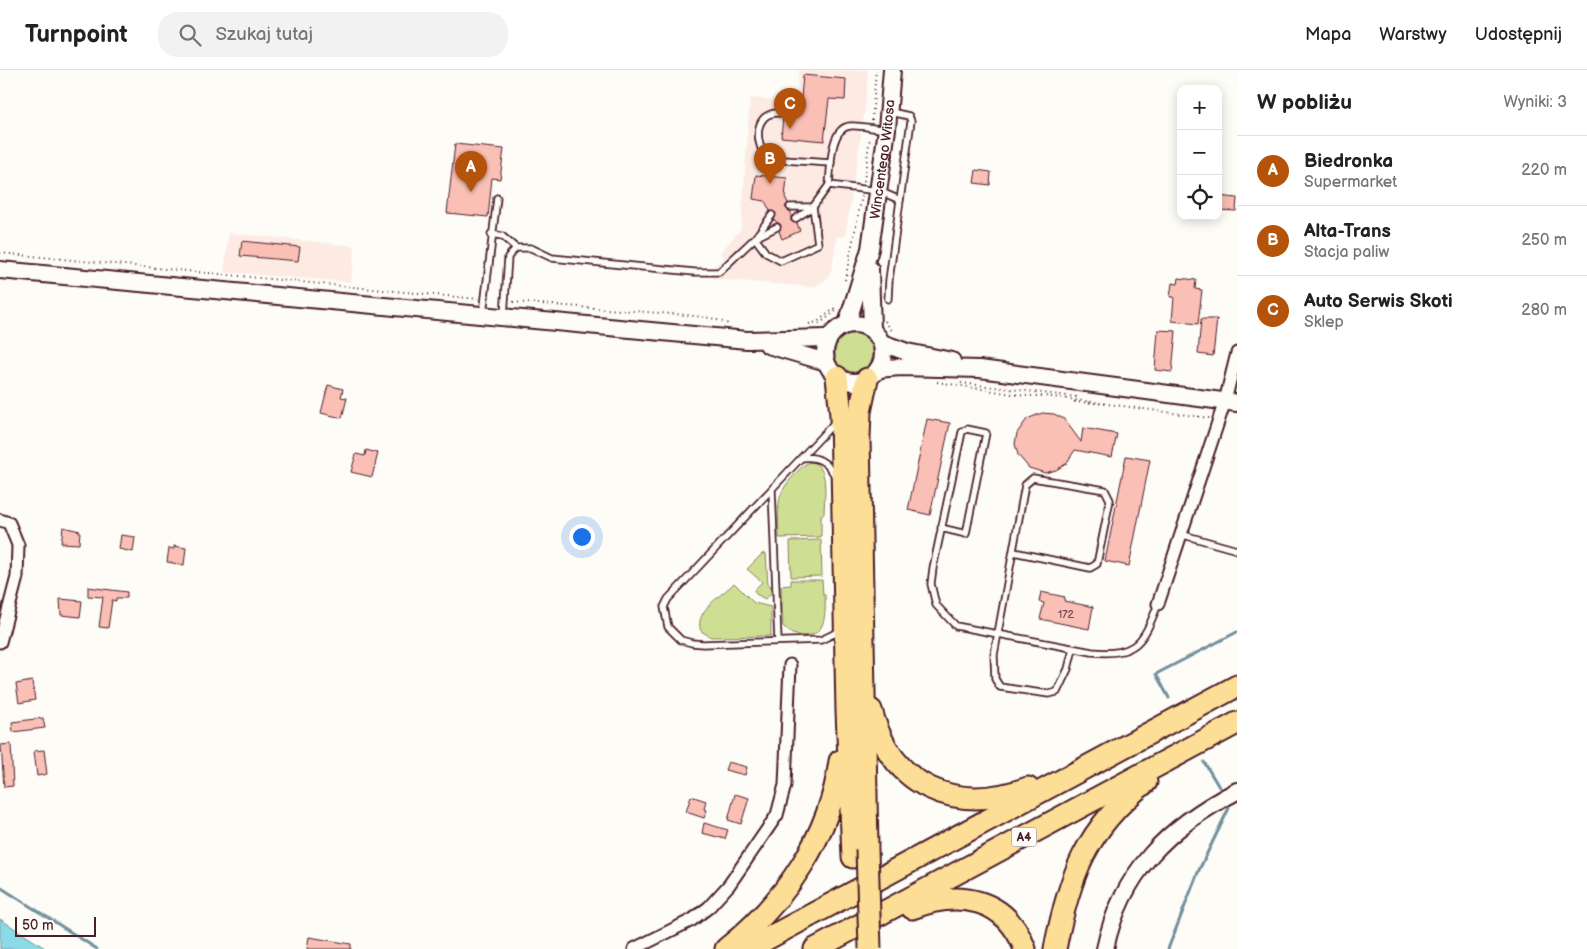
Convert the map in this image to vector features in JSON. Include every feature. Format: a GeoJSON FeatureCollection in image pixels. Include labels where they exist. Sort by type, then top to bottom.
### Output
{"type":"FeatureCollection","features":[{"type":"Feature","properties":{"kind":"highway"},"geometry":{"type":"LineString","coordinates":[[832,370],[841,415],[847,711],[870,949]]}},
{"type":"Feature","properties":{"kind":"highway"},"geometry":{"type":"LineString","coordinates":[[850,941],[860,853],[864,666],[859,437],[860,412],[872,374]]}},
{"type":"Feature","properties":{"kind":"highway"},"geometry":{"type":"LineString","coordinates":[[864,666],[871,712],[885,747],[902,768],[930,788],[956,796],[987,798],[1014,793],[1087,766]]}},
{"type":"Feature","properties":{"kind":"highway","name":"A4"},"geometry":{"type":"LineString","coordinates":[[748,949],[1237,686]]}},
{"type":"Feature","properties":{"kind":"highway"},"geometry":{"type":"LineString","coordinates":[[726,949],[765,915],[792,880],[815,841],[826,818],[838,779],[847,711]]}},
{"type":"Feature","properties":{"kind":"highway","name":"A4"},"geometry":{"type":"LineString","coordinates":[[816,949],[850,941],[1237,723]]}},
{"type":"Feature","properties":{"kind":"highway"},"geometry":{"type":"LineString","coordinates":[[1054,949],[1071,881],[1082,854],[1096,831],[1127,797],[1203,741]]}},
{"type":"Feature","properties":{"kind":"highway"},"geometry":{"type":"LineString","coordinates":[[850,941],[926,903],[942,899],[963,898],[984,905],[1005,918],[1018,934],[1025,949]]}},
{"type":"Feature","properties":{"kind":"street","name":"Wincentego Witosa"},"geometry":{"type":"LineString","coordinates":[[847,324],[870,249],[887,129],[892,70]]}},
{"type":"Feature","properties":{"kind":"street","name":"Wincentego Witosa"},"geometry":{"type":"LineString","coordinates":[[870,249],[872,329]]}},
{"type":"Feature","properties":{"kind":"street"},"geometry":{"type":"LineString","coordinates":[[0,270],[484,307],[747,340],[802,354],[852,382],[872,374],[900,367],[980,369],[1231,402]]}},
{"type":"Feature","properties":{"kind":"street"},"geometry":{"type":"LineString","coordinates":[[832,370],[824,350],[828,338],[833,332],[847,324],[864,325],[872,329],[882,343],[883,357],[872,374]]}},
{"type":"Feature","properties":{"kind":"street"},"geometry":{"type":"LineString","coordinates":[[747,340],[828,338]]}},
{"type":"Feature","properties":{"kind":"street"},"geometry":{"type":"LineString","coordinates":[[882,343],[907,352],[946,359],[980,369]]}},
{"type":"Feature","properties":{"kind":"street"},"geometry":{"type":"LineString","coordinates":[[1158,604],[1180,534],[1231,402],[1237,353]]}},
{"type":"Feature","properties":{"kind":"street"},"geometry":{"type":"LineString","coordinates":[[0,520],[9,523],[18,545],[17,577],[0,642]]}},
{"type":"Feature","properties":{"kind":"street"},"geometry":{"type":"LineString","coordinates":[[634,949],[692,920],[709,907],[729,885],[777,815],[785,785],[790,665]]}},
{"type":"Feature","properties":{"kind":"street"},"geometry":{"type":"LineString","coordinates":[[1105,949],[1111,925],[1122,898],[1148,858],[1188,820],[1237,791]]}},
{"type":"Feature","properties":{"kind":"lane"},"geometry":{"type":"LineString","coordinates":[[780,113],[773,112],[764,117],[760,124],[758,142],[762,152],[768,159],[831,163]]}},
{"type":"Feature","properties":{"kind":"lane"},"geometry":{"type":"LineString","coordinates":[[888,112],[909,116],[911,121],[888,299]]}},
{"type":"Feature","properties":{"kind":"lane"},"geometry":{"type":"LineString","coordinates":[[795,219],[813,207],[829,185],[834,141],[840,131],[848,126],[887,129]]}},
{"type":"Feature","properties":{"kind":"lane"},"geometry":{"type":"LineString","coordinates":[[829,185],[878,191],[900,200]]}},
{"type":"Feature","properties":{"kind":"lane"},"geometry":{"type":"LineString","coordinates":[[484,307],[491,234],[497,198]]}},
{"type":"Feature","properties":{"kind":"lane"},"geometry":{"type":"LineString","coordinates":[[790,207],[813,207]]}},
{"type":"Feature","properties":{"kind":"lane"},"geometry":{"type":"LineString","coordinates":[[755,238],[766,253],[781,260],[818,244],[813,207]]}},
{"type":"Feature","properties":{"kind":"lane"},"geometry":{"type":"LineString","coordinates":[[491,234],[502,236],[516,248],[531,248],[552,258],[694,272],[719,272],[755,238],[772,215]]}},
{"type":"Feature","properties":{"kind":"lane"},"geometry":{"type":"LineString","coordinates":[[755,238],[778,227]]}},
{"type":"Feature","properties":{"kind":"lane"},"geometry":{"type":"LineString","coordinates":[[504,309],[508,258],[516,248]]}},
{"type":"Feature","properties":{"kind":"lane"},"geometry":{"type":"LineString","coordinates":[[841,415],[668,599],[664,607],[668,627],[681,640],[703,644],[821,640],[846,628]]}},
{"type":"Feature","properties":{"kind":"lane"},"geometry":{"type":"LineString","coordinates":[[941,528],[966,534],[986,433],[967,429],[962,432],[941,528],[931,584],[936,605],[956,626],[1073,649],[1114,654],[1129,648],[1146,634],[1158,604]]}},
{"type":"Feature","properties":{"kind":"lane"},"geometry":{"type":"LineString","coordinates":[[802,458],[813,457],[820,459],[831,468],[842,489]]}},
{"type":"Feature","properties":{"kind":"lane"},"geometry":{"type":"LineString","coordinates":[[1014,552],[1090,568],[1097,564],[1110,500],[1105,490],[1033,478],[1025,484],[998,635],[994,667],[995,679],[1000,687],[1049,694],[1057,692],[1068,669],[1073,649]]}},
{"type":"Feature","properties":{"kind":"lane"},"geometry":{"type":"LineString","coordinates":[[772,490],[778,641]]}},
{"type":"Feature","properties":{"kind":"lane"},"geometry":{"type":"LineString","coordinates":[[1180,534],[1237,550]]}},
{"type":"Feature","properties":{"kind":"path"},"geometry":{"type":"LineString","coordinates":[[0,253],[484,307]]}},
{"type":"Feature","properties":{"kind":"path"},"geometry":{"type":"LineString","coordinates":[[504,309],[658,314]]}},
{"type":"Feature","properties":{"kind":"path"},"geometry":{"type":"LineString","coordinates":[[934,380],[1076,397],[1075,402],[1211,419],[1211,421]]}},
{"type":"Feature","properties":{"kind":"shaded area"},"geometry":{"type":"Polygon","coordinates":[[[799,70],[868,70],[865,108],[845,237],[837,236],[832,268],[827,279],[814,287],[713,279],[715,265],[725,258],[720,253],[741,229],[750,98],[796,101],[799,70]]]}},
{"type":"Feature","properties":{"kind":"shaded area"},"geometry":{"type":"Polygon","coordinates":[[[229,233],[355,246],[351,282],[224,272],[229,233]]]}},
{"type":"Feature","properties":{"kind":"green space"},"geometry":{"type":"Polygon","coordinates":[[[854,334],[867,340],[873,353],[867,366],[854,372],[841,366],[835,353],[841,340],[854,334]]]}},
{"type":"Feature","properties":{"kind":"green space"},"geometry":{"type":"Polygon","coordinates":[[[812,462],[818,465],[821,470],[825,484],[824,514],[821,515],[821,537],[779,538],[778,510],[784,489],[796,473],[812,462]]]}},
{"type":"Feature","properties":{"kind":"green space"},"geometry":{"type":"Polygon","coordinates":[[[821,540],[822,576],[791,577],[790,541],[821,540]]]}},
{"type":"Feature","properties":{"kind":"green space"},"geometry":{"type":"Polygon","coordinates":[[[766,553],[768,585],[771,586],[771,594],[765,599],[756,594],[754,590],[762,582],[747,569],[762,554],[766,553]]]}},
{"type":"Feature","properties":{"kind":"green space"},"geometry":{"type":"Polygon","coordinates":[[[791,580],[822,580],[823,595],[825,595],[824,620],[817,632],[811,635],[792,634],[783,626],[781,586],[791,585],[791,580]]]}},
{"type":"Feature","properties":{"kind":"green space"},"geometry":{"type":"Polygon","coordinates":[[[734,583],[754,603],[771,607],[771,636],[711,637],[701,631],[701,617],[705,610],[734,583]]]}},
{"type":"Feature","properties":{"kind":"water"},"geometry":{"type":"Polygon","coordinates":[[[0,919],[45,948],[45,949],[0,949],[0,919]]]}},
{"type":"Feature","properties":{"kind":"building"},"geometry":{"type":"Polygon","coordinates":[[[803,75],[846,79],[845,100],[829,99],[824,141],[781,137],[784,108],[800,110],[803,75]]]}},
{"type":"Feature","properties":{"kind":"building"},"geometry":{"type":"Polygon","coordinates":[[[455,144],[504,149],[500,179],[492,178],[488,217],[447,213],[455,144]]]}},
{"type":"Feature","properties":{"kind":"building"},"geometry":{"type":"Polygon","coordinates":[[[976,170],[991,172],[990,185],[974,183],[976,170]]]}},
{"type":"Feature","properties":{"kind":"building"},"geometry":{"type":"Polygon","coordinates":[[[756,175],[787,178],[785,197],[788,203],[785,207],[791,212],[791,221],[797,223],[800,231],[782,239],[779,231],[781,225],[774,220],[776,213],[770,211],[765,201],[753,199],[756,175]]]}},
{"type":"Feature","properties":{"kind":"building"},"geometry":{"type":"Polygon","coordinates":[[[1222,196],[1237,198],[1236,211],[1222,210],[1222,196]]]}},
{"type":"Feature","properties":{"kind":"building"},"geometry":{"type":"Polygon","coordinates":[[[242,241],[300,247],[298,261],[240,256],[242,241]]]}},
{"type":"Feature","properties":{"kind":"building"},"geometry":{"type":"Polygon","coordinates":[[[1179,278],[1196,280],[1195,289],[1202,290],[1198,324],[1172,321],[1174,297],[1170,297],[1172,283],[1178,284],[1179,278]]]}},
{"type":"Feature","properties":{"kind":"building"},"geometry":{"type":"Polygon","coordinates":[[[1201,319],[1217,319],[1213,356],[1198,354],[1201,319]]]}},
{"type":"Feature","properties":{"kind":"building"},"geometry":{"type":"Polygon","coordinates":[[[1158,330],[1176,331],[1172,372],[1155,370],[1158,330]]]}},
{"type":"Feature","properties":{"kind":"building"},"geometry":{"type":"Polygon","coordinates":[[[328,385],[343,389],[341,397],[347,398],[342,418],[321,413],[328,385]]]}},
{"type":"Feature","properties":{"kind":"building"},"geometry":{"type":"Polygon","coordinates":[[[1042,413],[1054,414],[1064,419],[1081,442],[1083,428],[1117,434],[1112,457],[1075,450],[1066,464],[1056,470],[1045,473],[1029,468],[1018,455],[1015,444],[1017,433],[1027,419],[1042,413]]]}},
{"type":"Feature","properties":{"kind":"building"},"geometry":{"type":"Polygon","coordinates":[[[927,419],[950,423],[930,515],[908,510],[927,419]]]}},
{"type":"Feature","properties":{"kind":"building"},"geometry":{"type":"Polygon","coordinates":[[[366,450],[378,453],[372,477],[351,472],[356,454],[365,456],[366,450]]]}},
{"type":"Feature","properties":{"kind":"building"},"geometry":{"type":"Polygon","coordinates":[[[1126,456],[1150,460],[1129,566],[1105,561],[1126,456]]]}},
{"type":"Feature","properties":{"kind":"building"},"geometry":{"type":"Polygon","coordinates":[[[63,527],[80,531],[79,544],[61,543],[63,527]]]}},
{"type":"Feature","properties":{"kind":"building"},"geometry":{"type":"Polygon","coordinates":[[[121,535],[135,537],[133,552],[119,549],[121,535]]]}},
{"type":"Feature","properties":{"kind":"building"},"geometry":{"type":"Polygon","coordinates":[[[174,546],[186,548],[184,565],[167,562],[169,548],[174,549],[174,546]]]}},
{"type":"Feature","properties":{"kind":"building"},"geometry":{"type":"Polygon","coordinates":[[[88,587],[127,592],[127,598],[116,598],[116,601],[112,600],[108,628],[99,627],[103,597],[88,596],[88,587]]]}},
{"type":"Feature","properties":{"kind":"building"},"geometry":{"type":"Polygon","coordinates":[[[1041,592],[1065,597],[1064,601],[1093,607],[1089,629],[1040,619],[1044,603],[1039,602],[1041,592]]]}},
{"type":"Feature","properties":{"kind":"building"},"geometry":{"type":"Polygon","coordinates":[[[60,599],[82,601],[80,617],[61,615],[60,599]]]}},
{"type":"Feature","properties":{"kind":"building"},"geometry":{"type":"Polygon","coordinates":[[[32,681],[35,700],[19,703],[16,684],[32,681]]]}},
{"type":"Feature","properties":{"kind":"building"},"geometry":{"type":"Polygon","coordinates":[[[43,718],[45,728],[13,732],[12,722],[43,718]]]}},
{"type":"Feature","properties":{"kind":"building"},"geometry":{"type":"Polygon","coordinates":[[[11,744],[13,786],[4,787],[1,745],[11,744]]]}},
{"type":"Feature","properties":{"kind":"building"},"geometry":{"type":"Polygon","coordinates":[[[44,750],[47,774],[37,776],[34,751],[44,750]]]}},
{"type":"Feature","properties":{"kind":"building"},"geometry":{"type":"Polygon","coordinates":[[[728,762],[747,767],[745,775],[725,770],[728,762]]]}},
{"type":"Feature","properties":{"kind":"building"},"geometry":{"type":"Polygon","coordinates":[[[735,794],[749,798],[741,824],[728,820],[735,794]]]}},
{"type":"Feature","properties":{"kind":"building"},"geometry":{"type":"Polygon","coordinates":[[[691,796],[706,801],[704,809],[707,810],[704,818],[686,812],[691,796]]]}},
{"type":"Feature","properties":{"kind":"building"},"geometry":{"type":"Polygon","coordinates":[[[704,823],[728,830],[725,839],[702,833],[704,823]]]}},
{"type":"Feature","properties":{"kind":"building"},"geometry":{"type":"Polygon","coordinates":[[[309,937],[351,944],[351,949],[307,949],[309,937]]]}},
{"type":"Feature","properties":{"kind":"waterway"},"geometry":{"type":"LineString","coordinates":[[1169,698],[1156,674],[1237,632]]}},
{"type":"Feature","properties":{"kind":"waterway"},"geometry":{"type":"LineString","coordinates":[[1204,762],[1219,787]]}},
{"type":"Feature","properties":{"kind":"waterway"},"geometry":{"type":"LineString","coordinates":[[1168,949],[1199,870],[1229,808]]}},
{"type":"Feature","properties":{"kind":"waterway"},"geometry":{"type":"LineString","coordinates":[[0,887],[97,949]]}},
{"type":"Feature","properties":{"kind":"place","name":"Auto Serwis Skoti"},"geometry":{"type":"Point","coordinates":[790,129]}},
{"type":"Feature","properties":{"kind":"place","name":"Alta-Trans"},"geometry":{"type":"Point","coordinates":[770,184]}},
{"type":"Feature","properties":{"kind":"place","name":"Biedronka"},"geometry":{"type":"Point","coordinates":[471,192]}}]}
